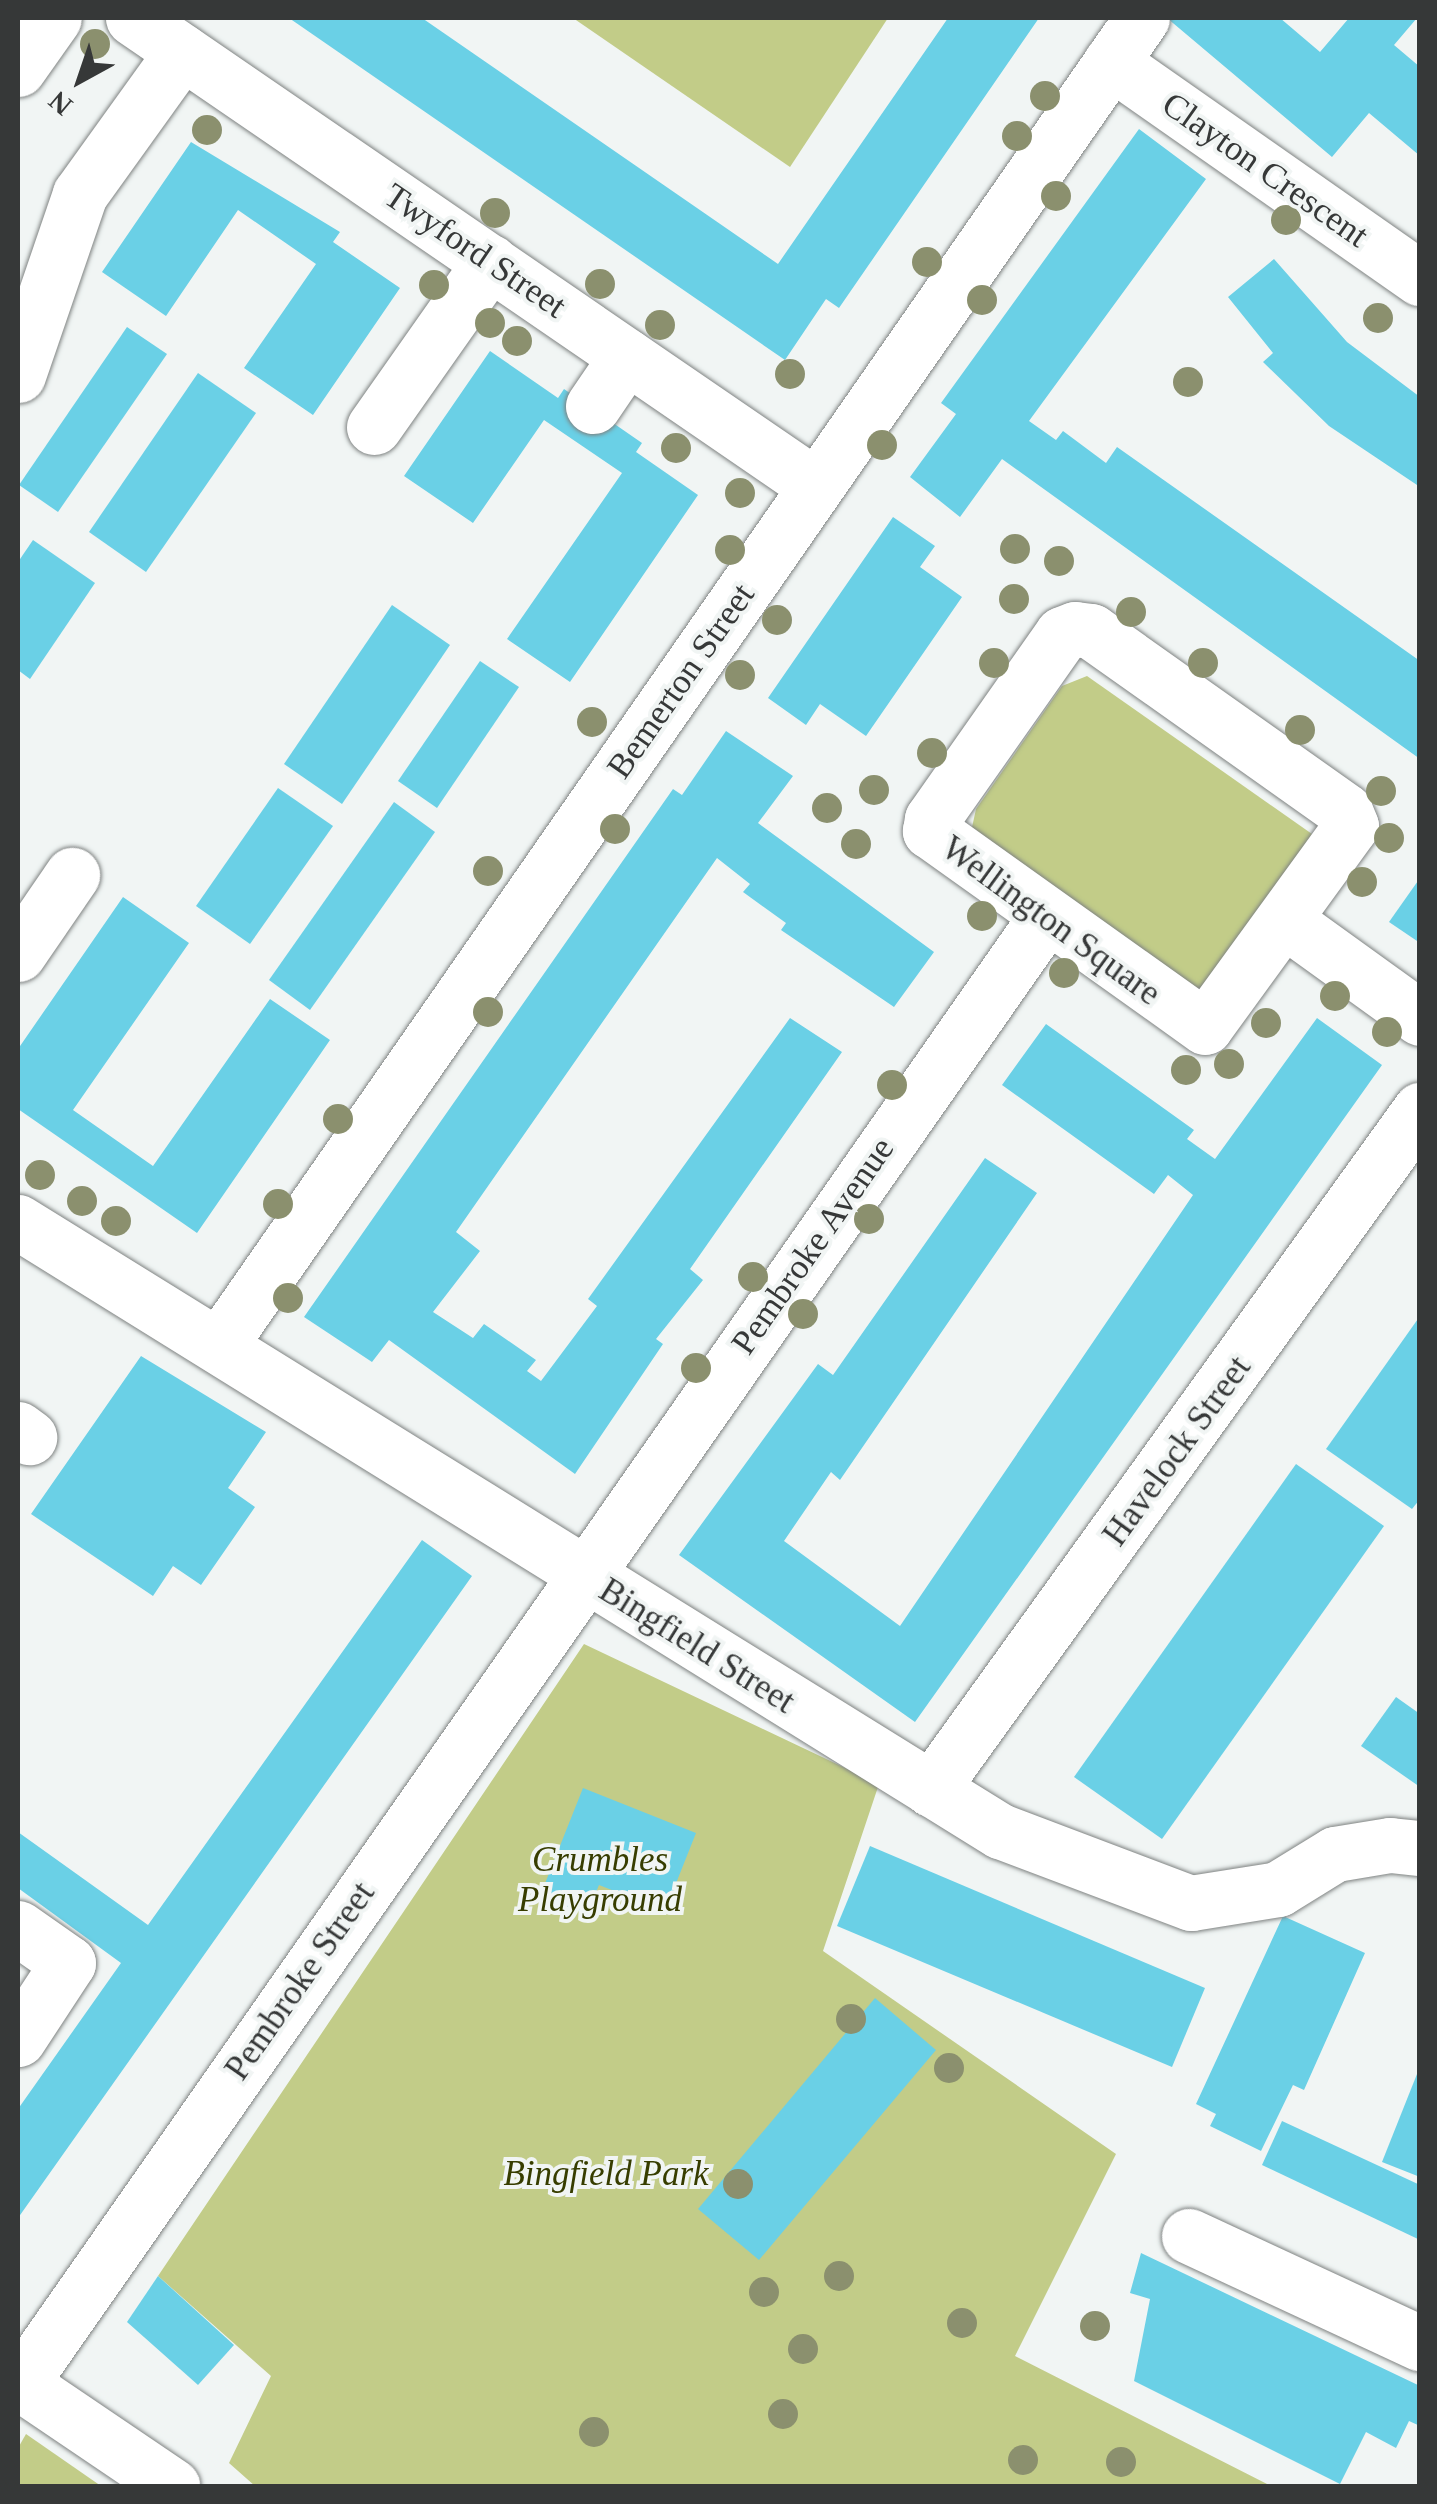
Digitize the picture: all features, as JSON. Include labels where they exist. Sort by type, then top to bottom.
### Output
[{"type":"street","points":[[18,69],[54,18]]},
{"type":"street","name":"Twyford Street","points":[[133,18],[182,52],[341,186],[490,262],[816,486]]},
{"type":"street","name":"Bemerton Street","points":[[220,1344],[1142,18]]},
{"type":"street","points":[[21,350],[80,194],[182,52]]},
{"type":"street","name":"Clayton Crescent","points":[[1111,62],[1420,278]]},
{"type":"street","points":[[374,428],[490,262]]},
{"type":"street","points":[[593,406],[627,356]]},
{"type":"street","name":"Wellington Square","points":[[1075,629],[1090,631],[1345,811],[1350,826],[1343,842],[1286,922],[1206,1027],[1045,918],[930,831],[932,819],[1062,634],[1075,629]]},
{"type":"street","points":[[18,954],[72,875]]},
{"type":"street","name":"Pembroke Avenue","points":[[582,1574],[1045,918]]},
{"type":"street","points":[[1286,922],[1420,1018]]},
{"type":"street","name":"Havelock Street","points":[[930,1789],[1416,1123]]},
{"type":"street","name":"Bingfield Street","points":[[18,1222],[1000,1831],[1191,1903],[1278,1889],[1334,1854],[1420,1848]]},
{"type":"street","name":"Pembroke Street","points":[[24,2367],[582,1574]]},
{"type":"street","points":[[18,1928],[68,1962],[18,2040]]},
{"type":"street","points":[[1189,2236],[1417,2334]]},
{"type":"street","points":[[24,2367],[172,2486]]},
{"type":"green space","points":[[573,18],[888,18],[790,167]]},
{"type":"green space","points":[[1087,676],[1312,834],[1219,982],[1197,990],[971,832],[976,809],[1062,686]]},
{"type":"green space","name":"Bingfield Park","points":[[584,1644],[879,1784],[823,1951],[1116,2154],[1015,2356],[1271,2486],[255,2486],[229,2463],[271,2376],[158,2276]]},
{"type":"green space","points":[[26,2434],[101,2486],[18,2486],[18,2448]]},
{"type":"building","points":[[289,18],[422,18],[778,264],[948,18],[1039,18],[839,308],[826,299],[785,360]]},
{"type":"building","points":[[1167,18],[1280,18],[1320,52],[1349,18],[1417,18],[1394,45],[1420,67],[1420,156],[1369,113],[1332,157]]},
{"type":"building","points":[[1139,129],[1206,179],[1029,421],[1056,440],[1063,431],[1106,463],[1117,447],[1420,661],[1420,759],[1002,459],[960,517],[910,477],[956,414],[941,403]]},
{"type":"building","points":[[191,142],[340,232],[333,242],[400,288],[313,415],[244,368],[316,264],[238,210],[166,316],[102,272]]},
{"type":"building","points":[[1274,259],[1347,342],[1420,397],[1420,487],[1329,426],[1263,362],[1273,353],[1228,297]]},
{"type":"building","points":[[127,327],[167,354],[58,512],[19,485]]},
{"type":"building","points":[[490,351],[558,398],[564,389],[642,443],[636,452],[698,495],[570,682],[507,639],[622,473],[544,420],[473,523],[404,476]]},
{"type":"building","points":[[198,373],[256,413],[146,572],[89,532]]},
{"type":"building","points":[[893,517],[935,546],[920,567],[962,597],[866,736],[820,704],[806,725],[768,698]]},
{"type":"building","points":[[33,540],[95,583],[30,679],[18,670],[18,562]]},
{"type":"building","points":[[392,605],[450,645],[342,804],[284,764]]},
{"type":"building","points":[[480,661],[519,687],[437,808],[398,781]]},
{"type":"building","points":[[726,731],[793,776],[758,823],[934,952],[894,1007],[781,930],[786,923],[743,892],[750,884],[717,858],[456,1232],[480,1251],[433,1312],[473,1338],[484,1324],[536,1360],[527,1371],[541,1381],[597,1306],[588,1299],[790,1018],[842,1052],[690,1269],[703,1280],[656,1339],[663,1344],[575,1474],[389,1340],[372,1362],[304,1317],[673,789],[682,795]]},
{"type":"building","points":[[278,788],[333,826],[250,944],[196,906]]},
{"type":"building","points":[[394,802],[435,832],[310,1010],[269,980]]},
{"type":"building","points":[[1420,878],[1420,943],[1389,922]]},
{"type":"building","points":[[123,897],[189,943],[73,1110],[153,1166],[270,999],[330,1040],[197,1233],[18,1109],[18,1049]]},
{"type":"building","points":[[1317,1018],[1382,1065],[915,1722],[679,1555],[818,1364],[833,1375],[985,1158],[1037,1193],[840,1480],[831,1472],[784,1541],[900,1626],[1193,1195],[1168,1175],[1154,1194],[1002,1085],[1046,1024],[1194,1130],[1187,1139],[1215,1159]]},
{"type":"building","points":[[1420,1316],[1420,1499],[1412,1509],[1326,1449]]},
{"type":"building","points":[[141,1356],[266,1432],[228,1488],[255,1507],[201,1585],[173,1566],[153,1596],[31,1514]]},
{"type":"building","points":[[1296,1464],[1384,1526],[1162,1839],[1074,1777]]},
{"type":"building","points":[[422,1540],[472,1576],[18,2218],[18,2109],[121,1963],[18,1888],[18,1832],[148,1925]]},
{"type":"building","points":[[1396,1697],[1420,1714],[1420,1787],[1361,1746]]},
{"type":"building","points":[[583,1788],[696,1833],[665,1911],[599,1885],[587,1914],[540,1896]]},
{"type":"building","points":[[870,1846],[1205,1988],[1172,2067],[837,1926]]},
{"type":"building","points":[[1283,1916],[1365,1953],[1304,2090],[1293,2085],[1261,2151],[1210,2126],[1216,2114],[1196,2104]]},
{"type":"building","points":[[875,1998],[936,2050],[759,2260],[698,2209]]},
{"type":"building","points":[[1420,2069],[1420,2177],[1382,2162]]},
{"type":"building","points":[[1282,2121],[1420,2185],[1420,2240],[1262,2165]]},
{"type":"building","points":[[1141,2253],[1420,2386],[1420,2426],[1409,2421],[1396,2448],[1366,2432],[1340,2484],[1134,2381],[1150,2299],[1130,2293]]},
{"type":"building","points":[[158,2276],[234,2345],[198,2385],[127,2322]]},
{"type":"park label","name":"Crumbles Playground","points":[[600,1880]]}]
